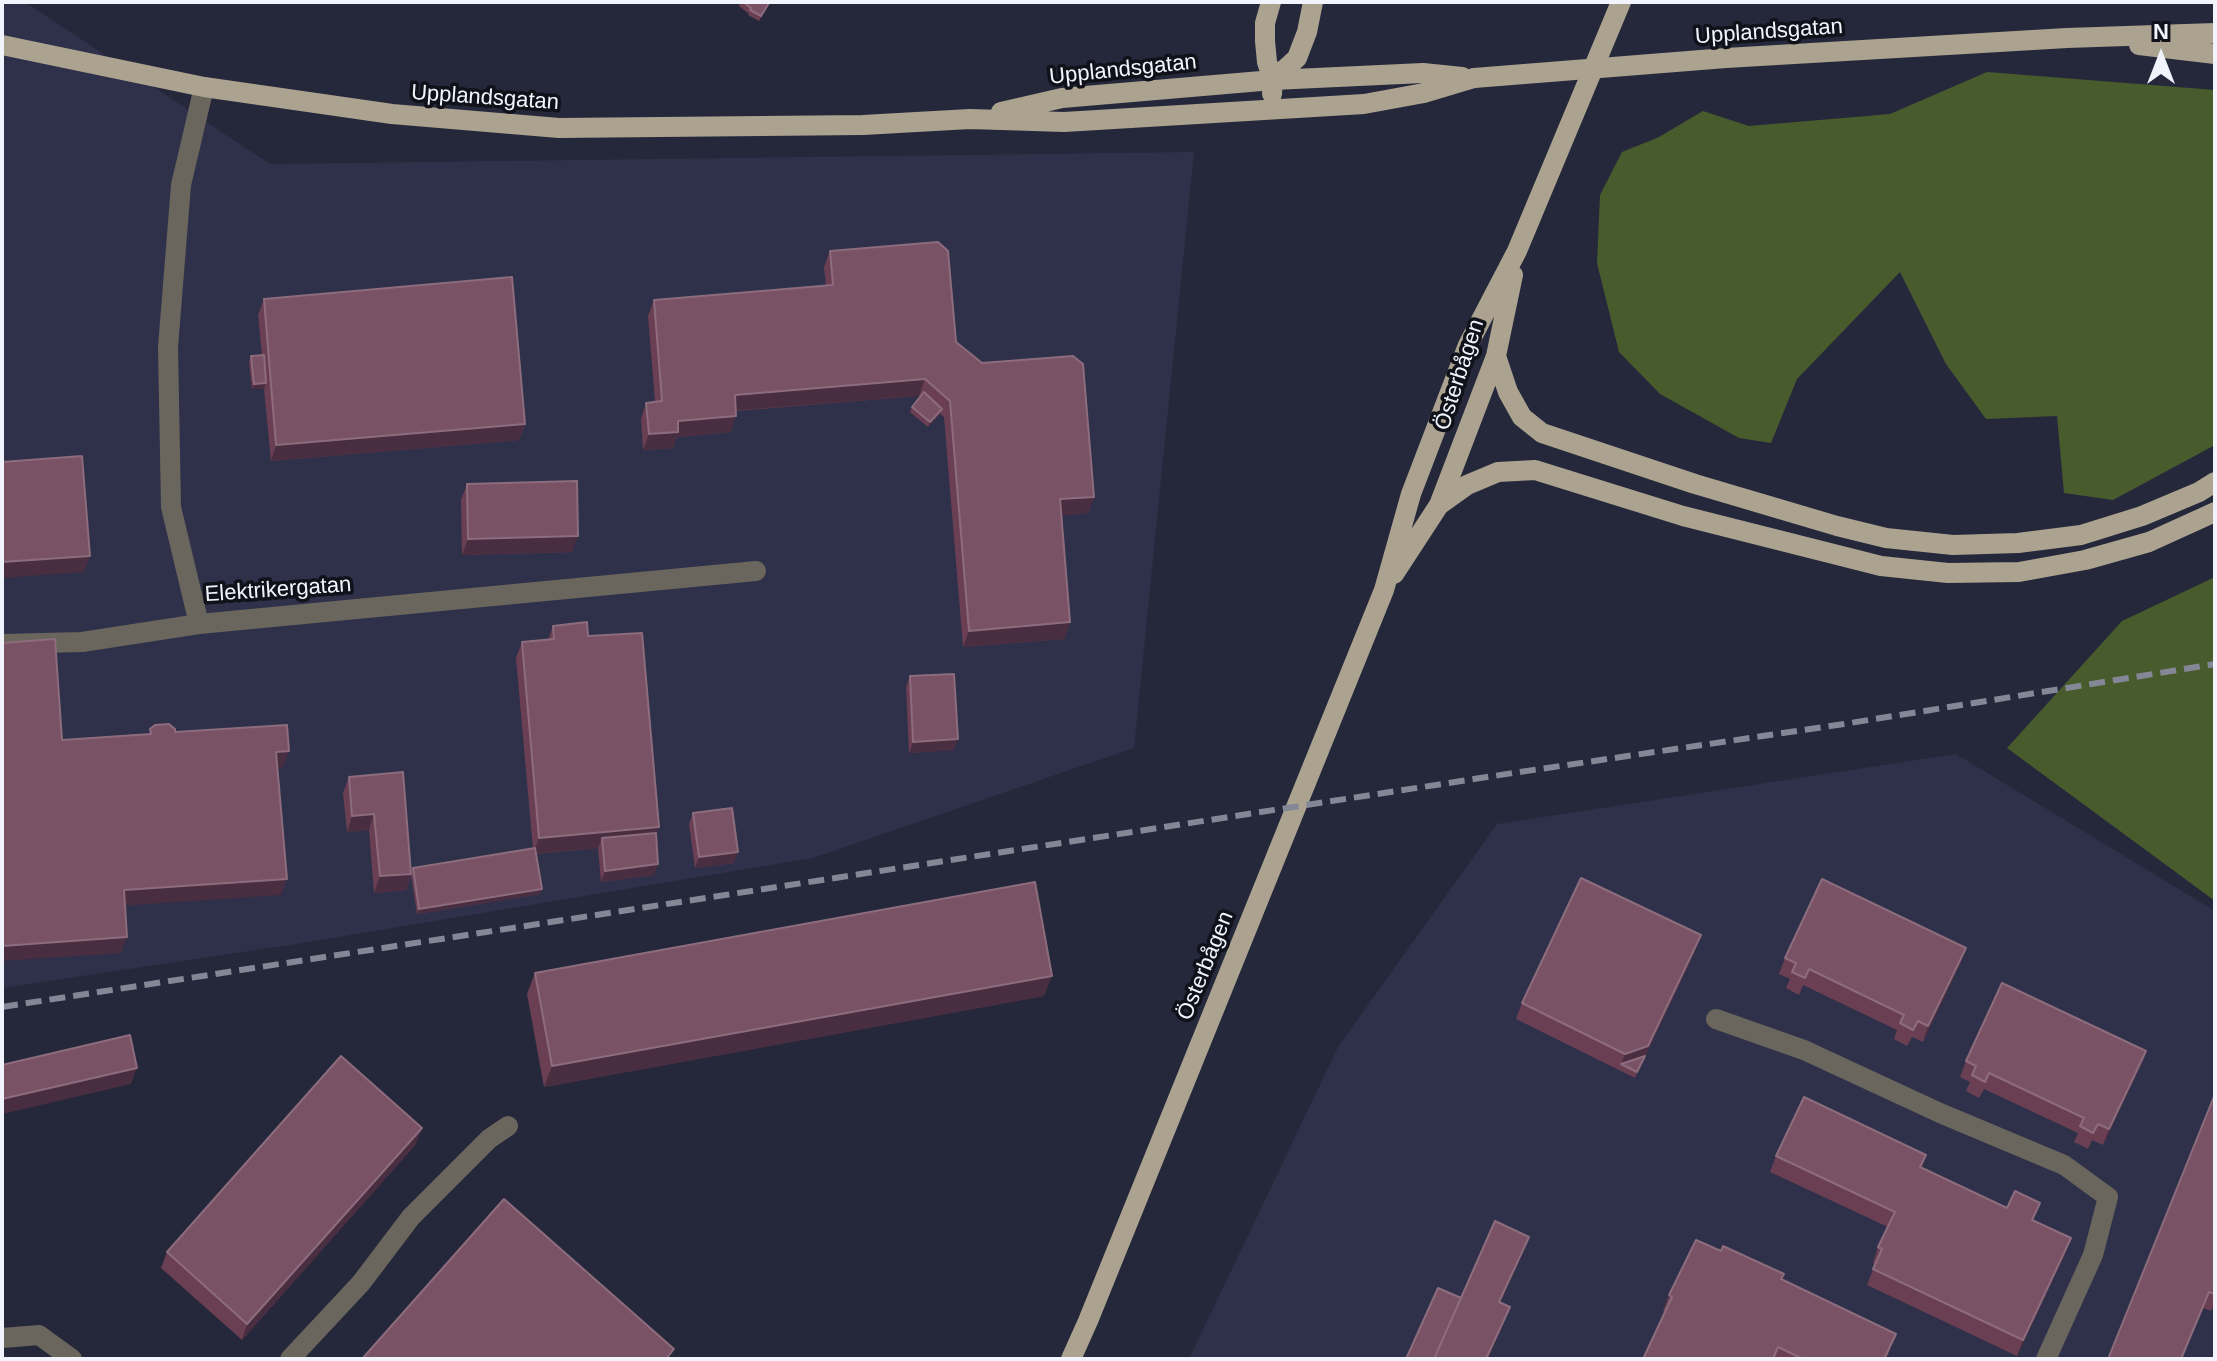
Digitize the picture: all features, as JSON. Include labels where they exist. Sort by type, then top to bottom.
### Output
[{"type":"main road","points":[[1271,2],[1265,23],[1267,62],[1273,80],[1271,110]]},
{"type":"main road","points":[[1273,80],[1297,58],[1307,32],[1313,2]]},
{"type":"main road","name":"Österbågen","points":[[1071,1359],[1384,590],[1411,494],[1468,345],[1517,251],[1621,2]]},
{"type":"main road","name":"Upplandsgatan","points":[[970,119],[1062,98],[1273,80],[1423,73],[1474,78],[1726,58],[2067,38],[2215,33]]},
{"type":"main road","name":"Upplandsgatan","points":[[2067,38],[2215,54]]},
{"type":"main road","name":"Upplandsgatan","points":[[2,45],[204,87],[392,114],[559,128],[863,125],[970,119],[1064,122],[1364,104],[1424,93],[1474,78]]},
{"type":"main road","name":"Österbågen","points":[[1384,590],[1439,505],[1496,356],[1517,251]]},
{"type":"main road","points":[[1496,356],[1508,392],[1522,417],[1542,433],[1695,484],[1886,538],[1953,545],[2018,543],[2081,535],[2142,516],[2215,482]]},
{"type":"main road","points":[[1439,505],[1467,485],[1498,472],[1535,470],[1683,516],[1867,563],[1948,573],[2019,572],[2085,560],[2149,542],[2215,512]]},
{"type":"street","name":"Elektrikergatan","points":[[204,87],[181,185],[168,347],[171,507],[199,624],[756,571]]},
{"type":"street","points":[[2,644],[82,642],[199,624]]},
{"type":"street","points":[[1716,1019],[1804,1050],[1940,1113],[2064,1165],[2108,1197],[2093,1255],[2046,1359]]},
{"type":"street","points":[[290,1359],[361,1283],[411,1217],[489,1139],[508,1126]]},
{"type":"street","points":[[2,1338],[39,1335],[72,1359]]},
{"type":"shaded area","points":[[2,2],[25,2],[270,164],[1194,152],[1134,748],[813,858],[303,943],[2,988]]},
{"type":"shaded area","points":[[1956,754],[2215,911],[2215,1359],[1189,1359],[1338,1047],[1497,824]]},
{"type":"green space","points":[[1987,72],[2215,90],[2215,445],[2113,500],[2064,493],[2057,416],[1986,419],[1946,364],[1900,272],[1797,379],[1771,443],[1739,438],[1660,394],[1619,352],[1597,263],[1600,195],[1622,152],[1659,137],[1703,111],[1749,126],[1890,114]]},
{"type":"green space","points":[[2215,577],[2215,901],[2007,748],[2122,621]]},
{"type":"building","points":[[743,2],[768,2],[769,3],[761,16]]},
{"type":"building","points":[[938,242],[948,251],[956,342],[982,363],[1073,356],[1083,364],[1094,497],[1060,499],[1070,622],[969,631],[950,401],[925,379],[735,395],[736,416],[678,421],[678,432],[649,434],[646,403],[662,401],[654,300],[833,285],[830,251]]},
{"type":"building","points":[[512,277],[525,424],[276,445],[264,299]]},
{"type":"building","points":[[264,355],[266,383],[254,384],[251,356]]},
{"type":"building","points":[[924,392],[942,409],[930,422],[912,407]]},
{"type":"building","points":[[82,456],[90,556],[2,562],[2,462]]},
{"type":"building","points":[[577,481],[578,536],[468,539],[467,484]]},
{"type":"building","points":[[587,622],[588,636],[642,633],[659,827],[539,838],[522,642],[554,639],[553,626]]},
{"type":"building","points":[[55,639],[62,740],[151,734],[150,729],[155,725],[169,724],[175,732],[287,725],[289,751],[276,752],[287,879],[124,890],[127,937],[2,946],[2,643]]},
{"type":"building","points":[[954,674],[958,739],[913,742],[910,676]]},
{"type":"building","points":[[403,772],[411,874],[380,876],[374,814],[352,816],[349,777]]},
{"type":"building","points":[[732,808],[738,852],[699,857],[693,813]]},
{"type":"building","points":[[656,833],[658,864],[605,871],[602,838]]},
{"type":"building","points":[[535,848],[542,889],[419,909],[413,868]]},
{"type":"building","points":[[1581,878],[1701,935],[1648,1046],[1625,1054],[1522,1003]]},
{"type":"building","points":[[1822,879],[1966,948],[1928,1026],[1918,1021],[1913,1030],[1900,1023],[1904,1015],[1809,969],[1805,978],[1792,972],[1796,963],[1785,958]]},
{"type":"building","points":[[1035,882],[1052,976],[552,1066],[535,973]]},
{"type":"building","points":[[2002,983],[2146,1051],[2109,1129],[2098,1124],[2093,1133],[2080,1126],[2084,1118],[1989,1073],[1985,1082],[1972,1075],[1976,1066],[1966,1061]]},
{"type":"building","points":[[130,1035],[137,1068],[2,1099],[2,1065]]},
{"type":"building","points":[[341,1056],[422,1128],[247,1324],[167,1252]]},
{"type":"building","points":[[1645,1056],[1637,1072],[1621,1064]]},
{"type":"building","points":[[2215,1094],[2215,1294],[2209,1292],[2181,1359],[2108,1359]]},
{"type":"building","points":[[1804,1097],[1926,1155],[1920,1167],[2007,1208],[2015,1191],[2040,1203],[2032,1220],[2071,1238],[2023,1340],[1873,1269],[1882,1249],[1878,1247],[1895,1212],[1776,1156]]},
{"type":"building","points":[[504,1199],[674,1349],[666,1359],[362,1359]]},
{"type":"building","points":[[1495,1221],[1529,1237],[1499,1302],[1510,1307],[1486,1359],[1434,1359]]},
{"type":"building","points":[[1696,1240],[1721,1251],[1723,1246],[1784,1274],[1781,1279],[1896,1334],[1884,1359],[1803,1359],[1778,1347],[1773,1359],[1643,1359]]},
{"type":"building","points":[[1438,1288],[1461,1298],[1434,1359],[1406,1359]]},
{"type":"railway","points":[[2,1007],[1844,724],[2215,664]]}]
